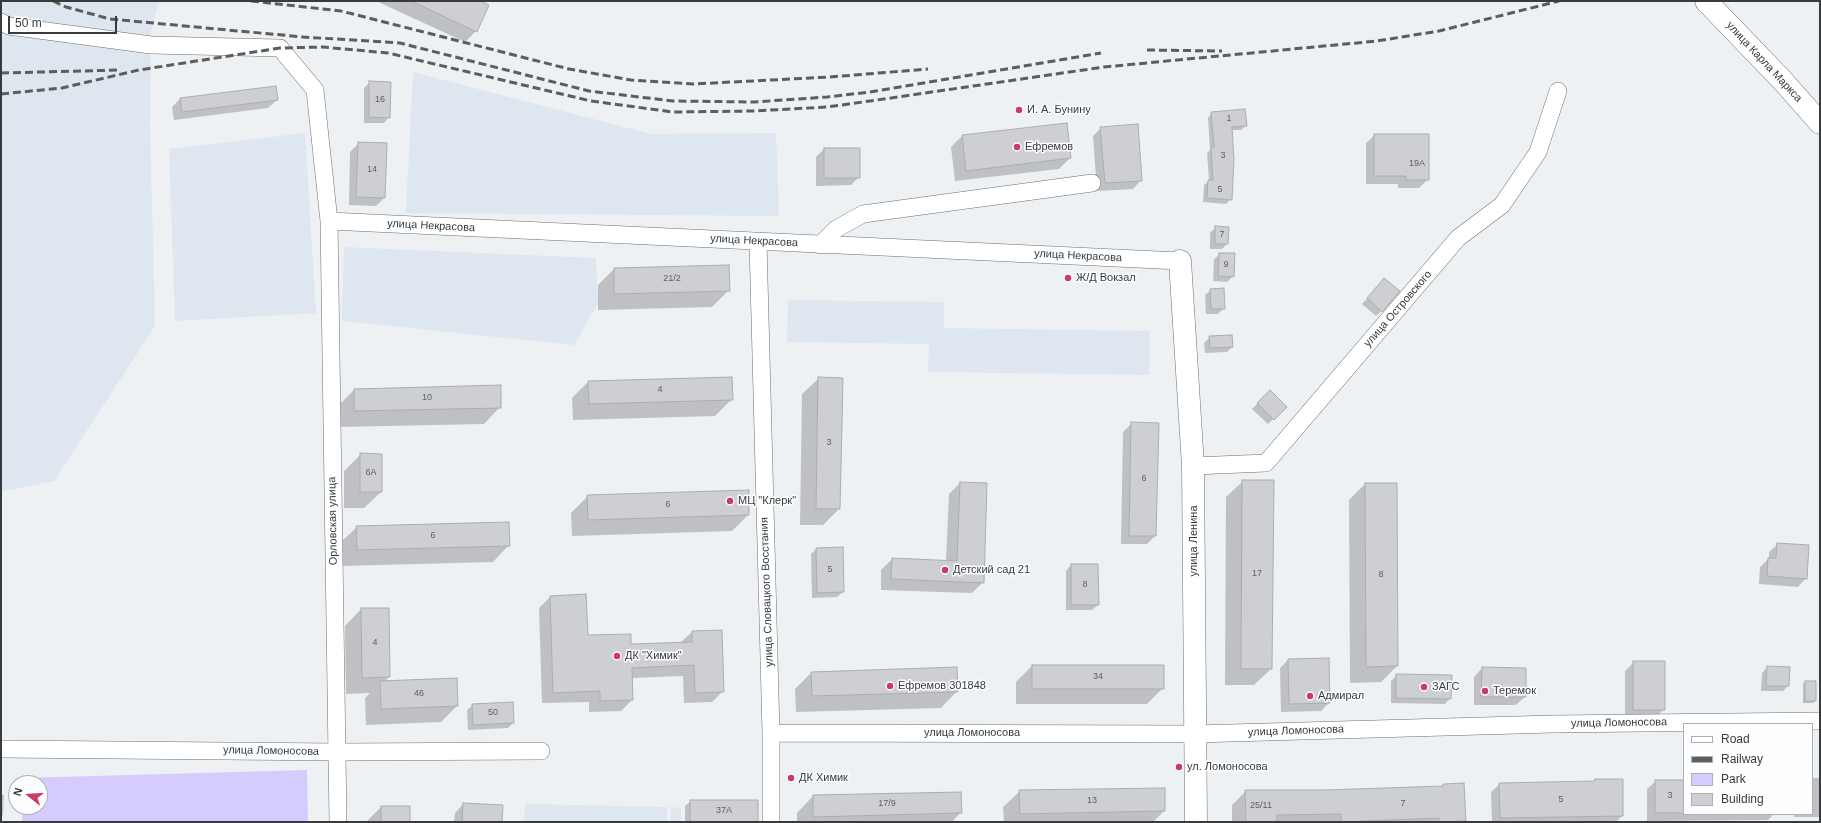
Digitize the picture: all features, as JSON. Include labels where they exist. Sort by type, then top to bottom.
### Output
[{"type":"main road","name":"улица Карла Маркса","points":[[1706,1],[1782,80],[1820,123]]},
{"type":"main road","name":"улица Ленина","points":[[1180,261],[1194,466],[1196,822]]},
{"type":"street","name":"Орловская улица","points":[[1,22],[10,26],[151,45],[280,48],[315,90],[329,221],[338,822]]},
{"type":"street","name":"улица Островского","points":[[1194,466],[1266,463],[1458,238],[1502,205],[1538,152],[1558,91]]},
{"type":"street","points":[[820,245],[836,229],[863,214],[1092,183]]},
{"type":"street","name":"улица Некрасова","points":[[329,221],[1180,261]]},
{"type":"street","name":"улица Словацкого Восстания","points":[[758,242],[771,733],[771,822]]},
{"type":"street","name":"улица Ломоносова","points":[[771,733],[1195,734],[1553,724],[1820,721]]},
{"type":"street","name":"улица Ломоносова","points":[[1,749],[337,752],[541,751]]},
{"type":"shaded area","points":[[1,1],[159,1],[151,32],[150,127],[155,326],[54,481],[1,492]]},
{"type":"shaded area","points":[[413,72],[651,134],[776,133],[779,216],[406,213]]},
{"type":"shaded area","points":[[305,133],[316,313],[175,321],[169,149]]},
{"type":"shaded area","points":[[344,247],[596,258],[598,303],[574,345],[342,321]]},
{"type":"shaded area","points":[[788,300],[944,302],[944,328],[1150,331],[1149,375],[928,372],[929,344],[787,342]]},
{"type":"shaded area","points":[[525,804],[667,807],[667,822],[524,822]]},
{"type":"shaded area","points":[[671,807],[681,808],[681,822],[670,822]]},
{"type":"green space","points":[[307,770],[308,822],[22,822],[22,815],[48,815],[48,777]]},
{"type":"building","points":[[411,1],[480,1],[489,5],[477,32]]},
{"type":"building","points":[[369,81],[391,82],[390,118],[369,117]]},
{"type":"building","points":[[276,86],[278,100],[182,112],[180,98]]},
{"type":"building","points":[[1245,109],[1247,126],[1232,127],[1234,160],[1232,200],[1207,198],[1208,180],[1213,180],[1211,148],[1214,147],[1211,112]]},
{"type":"building","name":"Ефремов","points":[[1067,123],[1071,158],[966,171],[962,135]]},
{"type":"building","points":[[1138,124],[1142,181],[1105,183],[1100,127]]},
{"type":"building","points":[[1374,134],[1429,134],[1429,180],[1406,180],[1406,176],[1374,176]]},
{"type":"building","points":[[358,142],[387,143],[385,198],[356,197]]},
{"type":"building","points":[[824,148],[860,148],[860,178],[824,178]]},
{"type":"building","points":[[1215,226],[1229,227],[1228,244],[1215,244]]},
{"type":"building","points":[[1219,253],[1235,253],[1234,277],[1218,276]]},
{"type":"building","points":[[729,265],[730,291],[614,294],[614,268]]},
{"type":"building","points":[[1384,278],[1400,291],[1382,312],[1367,298]]},
{"type":"building","points":[[1224,288],[1225,309],[1211,309],[1210,289]]},
{"type":"building","points":[[1232,335],[1233,347],[1210,348],[1209,336]]},
{"type":"building","points":[[732,377],[733,400],[589,404],[588,381]]},
{"type":"building","points":[[818,377],[843,378],[840,509],[816,509]]},
{"type":"building","points":[[501,385],[501,408],[354,411],[354,389]]},
{"type":"building","points":[[1270,390],[1287,407],[1274,420],[1257,403]]},
{"type":"building","points":[[1131,422],[1159,423],[1156,536],[1129,536]]},
{"type":"building","points":[[360,453],[382,454],[382,492],[360,492]]},
{"type":"building","points":[[1242,480],[1274,480],[1272,669],[1241,669]]},
{"type":"building","points":[[960,482],[987,483],[984,583],[891,579],[892,558],[957,561]]},
{"type":"building","points":[[1365,483],[1397,483],[1398,666],[1366,667]]},
{"type":"building","points":[[749,490],[749,515],[588,520],[587,495]]},
{"type":"building","points":[[509,522],[510,546],[357,550],[356,526]]},
{"type":"building","points":[[1777,543],[1809,545],[1807,579],[1767,576],[1768,558],[1776,558]]},
{"type":"building","points":[[843,547],[844,592],[817,593],[816,548]]},
{"type":"building","points":[[1071,564],[1098,564],[1099,605],[1071,605]]},
{"type":"building","name":"ДК \"Химик\"","points":[[586,594],[588,635],[631,634],[631,644],[692,642],[692,631],[722,630],[724,692],[695,693],[694,665],[632,668],[633,700],[600,701],[600,691],[553,693],[550,596]]},
{"type":"building","points":[[361,608],[389,608],[390,677],[362,678]]},
{"type":"building","points":[[1329,658],[1330,703],[1289,704],[1288,659]]},
{"type":"building","points":[[1633,661],[1665,661],[1665,710],[1633,710]]},
{"type":"building","points":[[1032,665],[1164,665],[1164,689],[1032,689]]},
{"type":"building","points":[[1767,666],[1790,667],[1789,686],[1766,686]]},
{"type":"building","points":[[957,667],[958,692],[812,696],[811,672]]},
{"type":"building","points":[[1482,667],[1526,668],[1526,697],[1481,697]]},
{"type":"building","name":"ЗАГС","points":[[1396,674],[1452,675],[1451,699],[1396,698]]},
{"type":"building","points":[[457,678],[458,706],[381,709],[380,681]]},
{"type":"building","points":[[1805,681],[1816,681],[1816,701],[1805,701]]},
{"type":"building","points":[[513,702],[514,723],[473,725],[472,704]]},
{"type":"building","points":[[1595,779],[1623,779],[1623,816],[1500,818],[1499,783],[1595,781]]},
{"type":"building","points":[[1655,780],[1683,780],[1683,813],[1655,813]]},
{"type":"building","points":[[1464,783],[1466,821],[1439,822],[1439,818],[1341,822],[1341,814],[1277,815],[1277,822],[1246,822],[1245,790],[1325,790],[1443,786],[1443,784]]},
{"type":"building","points":[[1165,788],[1165,811],[1020,814],[1019,790]]},
{"type":"building","points":[[961,792],[962,813],[813,817],[813,795]]},
{"type":"building","points":[[690,800],[758,800],[758,822],[690,822]]},
{"type":"building","points":[[463,803],[503,805],[502,822],[462,822]]},
{"type":"building","points":[[381,806],[410,806],[410,822],[381,822]]},
{"type":"railway","points":[[53,1],[66,7],[110,19],[303,37],[400,43],[589,91],[673,101],[754,102],[827,97],[870,92],[1101,53]]},
{"type":"railway","points":[[251,1],[341,11],[569,69],[631,80],[693,84],[830,77],[928,69]]},
{"type":"railway","points":[[1,94],[62,88],[139,70],[280,48],[323,47],[388,53],[591,101],[673,112],[753,111],[827,107],[1104,67],[1377,41],[1439,31],[1559,1]]},
{"type":"railway","points":[[1147,50],[1222,51]]},
{"type":"railway","points":[[1,73],[121,70]]},
{"type":"place","name":"И. А. Бунину","points":[[1019,110]]},
{"type":"place","name":"Ефремов","points":[[1017,147]]},
{"type":"place","name":"Ж/Д Вокзал","points":[[1068,278]]},
{"type":"place","name":"МЦ \"Клерк\"","points":[[730,501]]},
{"type":"place","name":"Детский сад 21","points":[[945,570]]},
{"type":"place","name":"ДК \"Химик\"","points":[[617,656]]},
{"type":"place","name":"Ефремов 301848","points":[[890,686]]},
{"type":"place","name":"ЗАГС","points":[[1424,687]]},
{"type":"place","name":"Теремок","points":[[1485,691]]},
{"type":"place","name":"Адмирал","points":[[1310,696]]},
{"type":"place","name":"ул. Ломоносова","points":[[1179,767]]},
{"type":"place","name":"ДК Химик","points":[[791,778]]}]
